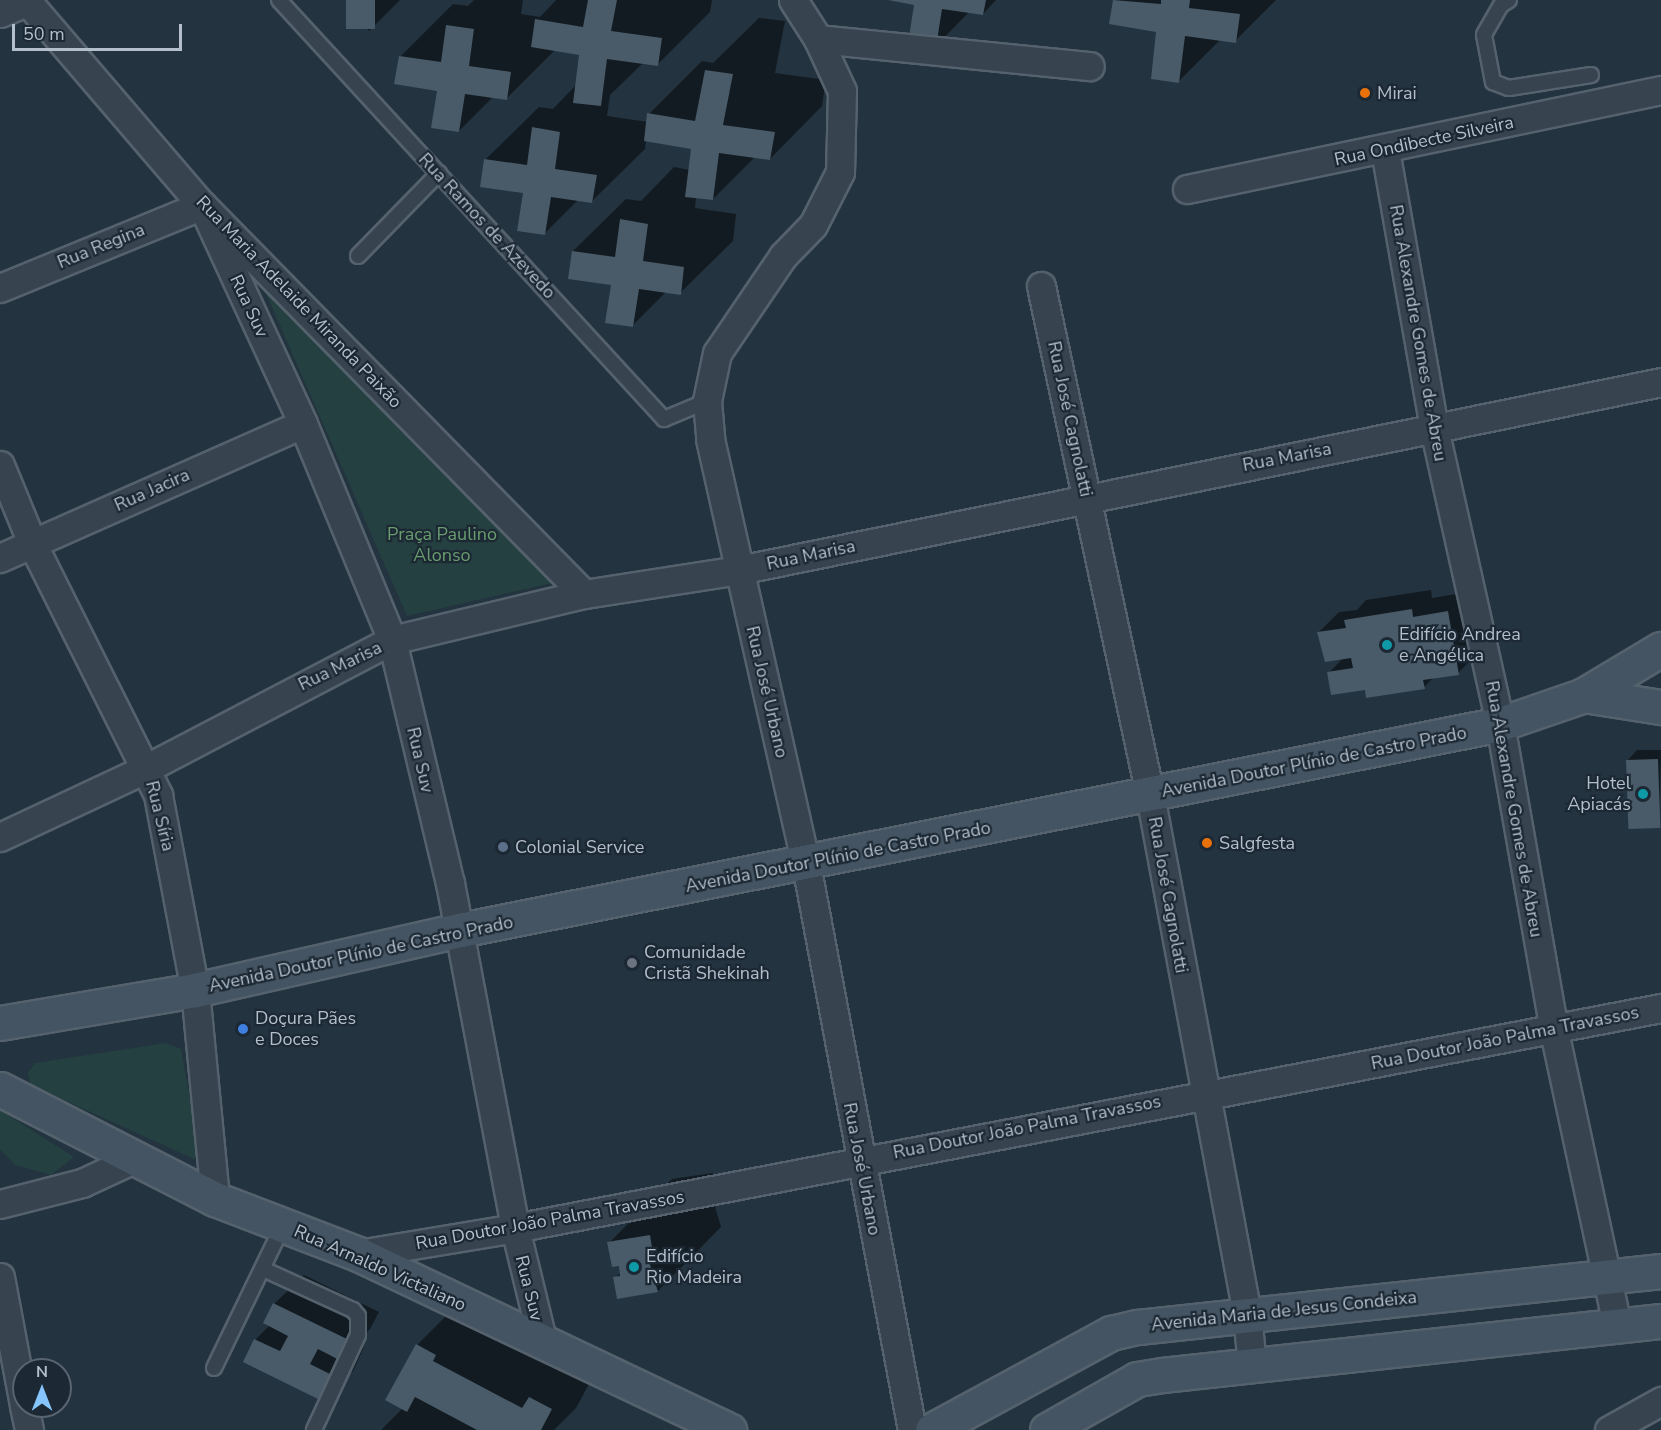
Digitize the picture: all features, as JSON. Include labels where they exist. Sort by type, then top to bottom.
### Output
[{"type":"street","points":[[0,13],[27,0]]},
{"type":"street","name":"Rua Maria Adelaide Miranda Paixão","points":[[27,0],[202,205],[584,594]]},
{"type":"street","name":"Rua José Urbano","points":[[793,0],[818,39],[842,91],[840,172],[813,225],[783,256],[717,353],[707,401],[710,439],[806,864],[859,1160],[912,1430]]},
{"type":"street","points":[[818,39],[1090,66]]},
{"type":"street","name":"Rua Ondibecte Silveira","points":[[1187,189],[1385,150],[1661,90]]},
{"type":"street","name":"Rua Alexandre Gomes de Abreu","points":[[1385,150],[1434,428],[1500,724],[1554,1031],[1617,1326]]},
{"type":"street","name":"Rua Regina","points":[[0,288],[202,205]]},
{"type":"street","name":"Rua Suv","points":[[202,205],[303,424],[392,640],[460,930],[515,1228],[543,1344]]},
{"type":"street","name":"Rua José Cagnolatti","points":[[1041,286],[1150,795],[1247,1314],[1252,1366]]},
{"type":"street","name":"Rua Marisa","points":[[0,837],[147,768],[392,640],[584,594],[739,570],[1661,382]]},
{"type":"street","name":"Rua Jacira","points":[[0,558],[303,424]]},
{"type":"street","name":"Rua Síria","points":[[0,465],[32,543],[147,768],[158,795],[195,990],[215,1199]]},
{"type":"street","name":"Avenida Doutor Plínio de Castro Prado","points":[[0,1023],[195,990],[460,930],[806,864],[1500,724],[1584,695],[1661,649]]},
{"type":"street","points":[[1584,695],[1661,707]]},
{"type":"street","name":"Rua Doutor João Palma Travassos","points":[[358,1254],[515,1228],[1204,1093],[1554,1031],[1661,1008]]},
{"type":"street","name":"Rua Arnaldo Victaliano","points":[[0,1089],[215,1199],[358,1254],[543,1344],[729,1430]]},
{"type":"street","points":[[0,1204],[82,1183],[134,1159]]},
{"type":"street","name":"Avenida Maria de Jesus Condeixa","points":[[932,1430],[1112,1333],[1247,1314],[1661,1271]]},
{"type":"street","points":[[0,1277],[15,1358]]},
{"type":"street","points":[[1047,1430],[1137,1379],[1661,1321]]},
{"type":"street","points":[[1609,1430],[1661,1401]]},
{"type":"lane","name":"Rua Ramos de Azevedo","points":[[279,0],[664,419],[707,401]]},
{"type":"lane","points":[[1509,0],[1501,5],[1484,35],[1493,82],[1509,88],[1591,75]]},
{"type":"lane","points":[[358,256],[439,173]]},
{"type":"lane","points":[[214,1368],[283,1225]]},
{"type":"lane","points":[[263,1269],[353,1310],[358,1316],[358,1335],[314,1430]]},
{"type":"green space","name":"Praça Paulino Alonso","points":[[254,266],[561,581],[407,616]]},
{"type":"green space","points":[[166,1043],[181,1049],[200,1154],[194,1159],[31,1085],[28,1073],[35,1063]]},
{"type":"green space","points":[[0,1110],[74,1157],[51,1175],[15,1165],[0,1149]]},
{"type":"building","points":[[346,0],[375,0],[375,29],[346,29]]},
{"type":"building","points":[[588,0],[617,0],[611,31],[662,38],[658,66],[607,59],[601,106],[573,103],[579,55],[531,47],[535,19],[583,27]]},
{"type":"building","points":[[888,0],[986,0],[983,15],[942,9],[936,47],[908,43],[914,5]]},
{"type":"building","points":[[1113,0],[1161,4],[1161,0],[1190,0],[1189,8],[1240,14],[1236,43],[1185,36],[1179,83],[1151,79],[1156,32],[1109,24]]},
{"type":"building","points":[[446,25],[474,29],[469,66],[511,72],[507,100],[465,94],[459,132],[431,128],[437,91],[394,84],[399,56],[441,62]]},
{"type":"building","points":[[705,70],[733,74],[723,125],[775,132],[770,160],[719,153],[713,200],[685,197],[691,149],[644,141],[647,113],[695,121]]},
{"type":"building","points":[[532,127],[560,132],[555,169],[597,175],[592,203],[551,197],[545,235],[517,231],[523,193],[480,187],[484,159],[527,165]]},
{"type":"building","points":[[620,219],[648,224],[643,261],[684,267],[681,295],[639,289],[633,327],[605,323],[611,285],[568,279],[572,251],[615,257]]},
{"type":"building","name":"Edifício Andrea e Angélica","points":[[1412,609],[1413,617],[1448,611],[1459,675],[1423,680],[1425,689],[1366,698],[1365,690],[1331,695],[1327,672],[1353,668],[1351,658],[1325,662],[1317,632],[1346,628],[1344,620]]},
{"type":"building","name":"Hotel Apiacás","points":[[1658,759],[1660,828],[1628,829],[1626,760]]},
{"type":"building","name":"Edifício Rio Madeira","points":[[650,1235],[654,1260],[649,1261],[658,1292],[617,1299],[613,1277],[620,1276],[619,1266],[612,1267],[607,1242]]},
{"type":"building","points":[[273,1303],[351,1341],[341,1361],[318,1349],[310,1364],[336,1377],[324,1402],[243,1362],[254,1339],[280,1351],[288,1336],[263,1323]]},
{"type":"building","points":[[416,1344],[436,1355],[433,1361],[522,1408],[529,1397],[552,1409],[541,1430],[477,1430],[415,1397],[407,1412],[385,1400]]},
{"type":"place","name":"Mirai","points":[[1365,93]]},
{"type":"place","name":"Edifício Andrea e Angélica","points":[[1387,645]]},
{"type":"place","name":"Hotel Apiacás","points":[[1643,794]]},
{"type":"place","name":"Salgfesta","points":[[1207,843]]},
{"type":"place","name":"Colonial Service","points":[[503,847]]},
{"type":"place","name":"Comunidade Cristã Shekinah","points":[[632,963]]},
{"type":"place","name":"Doçura Pães e Doces","points":[[243,1029]]},
{"type":"place","name":"Edifício Rio Madeira","points":[[634,1267]]}]
